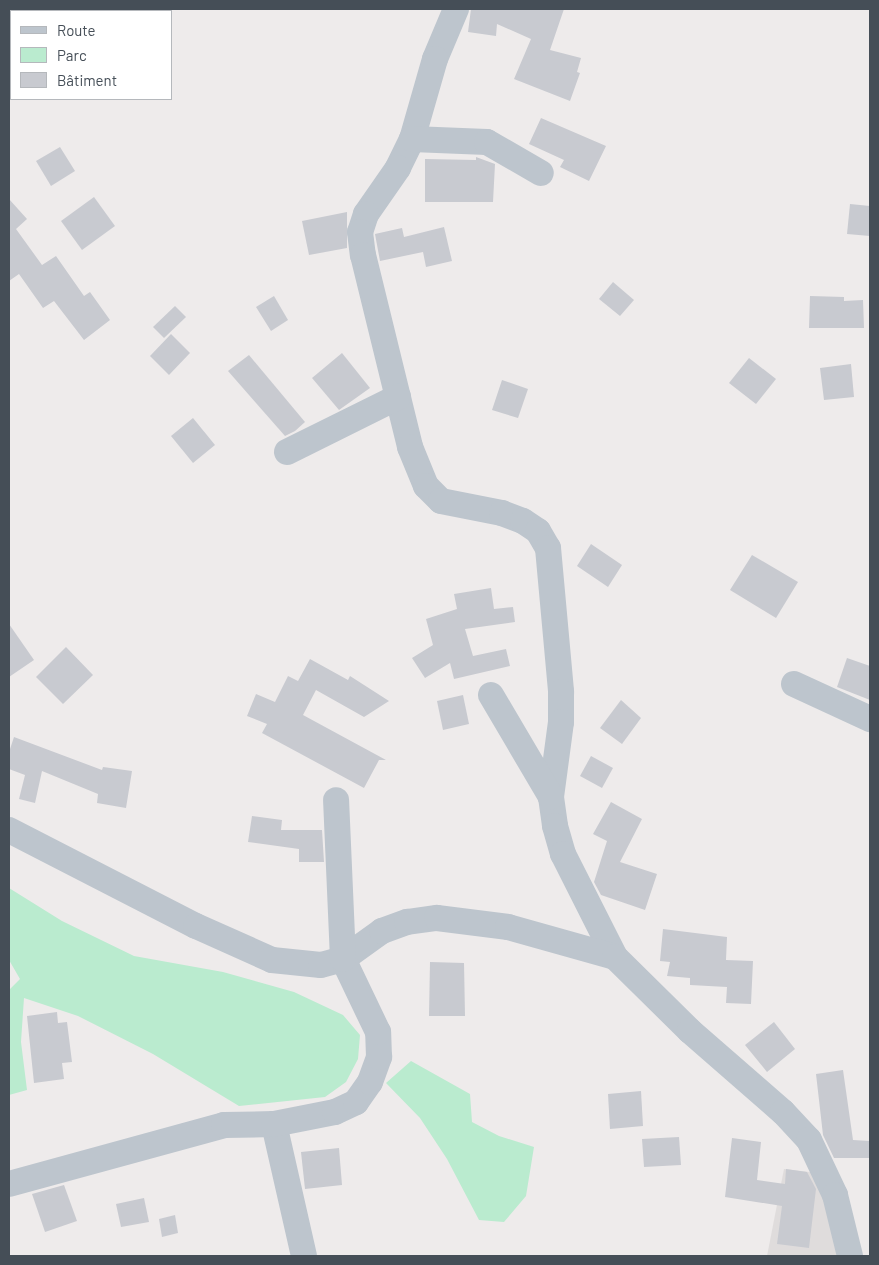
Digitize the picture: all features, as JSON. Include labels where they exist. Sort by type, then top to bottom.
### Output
[{"type":"street","points":[[456,9],[435,59],[412,139],[398,168],[366,214],[360,232],[410,447],[426,486],[441,501],[502,513],[523,521],[538,531],[548,548],[561,692],[561,722],[551,797]]},
{"type":"street","points":[[412,139],[488,142],[541,173]]},
{"type":"street","points":[[287,452],[398,397]]},
{"type":"street","points":[[794,684],[870,719]]},
{"type":"street","points":[[491,695],[551,797],[563,854],[615,957],[690,1031],[783,1112],[809,1140],[835,1194],[850,1256]]},
{"type":"street","points":[[9,1184],[224,1125],[274,1124],[335,1112],[356,1102],[370,1082],[379,1057],[378,1032],[343,959],[336,800]]},
{"type":"street","points":[[9,830],[196,926],[272,960],[321,965],[343,959],[382,931],[407,922],[437,918],[508,927],[615,957]]},
{"type":"street","points":[[274,1124],[304,1256]]},
{"type":"shaded area","points":[[784,1169],[818,1173],[843,1256],[767,1256]]},
{"type":"green space","points":[[9,888],[62,921],[134,956],[223,972],[294,992],[343,1015],[360,1035],[358,1059],[346,1082],[325,1097],[239,1106],[153,1054],[78,1016],[24,998],[21,1042],[27,1090],[9,1095],[9,990],[20,979],[9,960]]},
{"type":"green space","points":[[411,1061],[470,1094],[472,1122],[499,1136],[534,1147],[526,1196],[504,1222],[479,1220],[447,1159],[420,1118],[386,1083]]},
{"type":"building","points":[[471,9],[564,9],[550,50],[581,58],[577,72],[580,73],[570,101],[514,79],[531,39],[497,24],[496,36],[468,32]]},
{"type":"building","points":[[541,118],[606,146],[589,181],[560,167],[564,160],[529,144]]},
{"type":"building","points":[[60,147],[75,171],[51,186],[36,161]]},
{"type":"building","points":[[476,157],[495,164],[493,202],[425,202],[425,159],[476,160]]},
{"type":"building","points":[[94,197],[115,226],[82,250],[61,221]]},
{"type":"building","points":[[9,199],[27,219],[16,229],[42,265],[56,256],[84,296],[90,292],[110,320],[84,340],[54,301],[43,308],[19,274],[9,281]]},
{"type":"building","points":[[850,204],[870,206],[870,236],[847,234]]},
{"type":"building","points":[[347,212],[347,248],[309,255],[302,221]]},
{"type":"building","points":[[444,227],[452,261],[426,267],[423,252],[380,261],[375,234],[402,228],[404,237]]},
{"type":"building","points":[[613,282],[634,300],[620,316],[599,299]]},
{"type":"building","points":[[274,296],[288,320],[271,331],[256,307]]},
{"type":"building","points":[[810,296],[844,297],[844,301],[863,300],[864,328],[809,328]]},
{"type":"building","points":[[175,306],[186,317],[164,338],[153,327]]},
{"type":"building","points":[[171,334],[190,353],[169,375],[150,356]]},
{"type":"building","points":[[342,353],[370,388],[339,410],[312,378]]},
{"type":"building","points":[[249,355],[305,422],[295,431],[285,436],[228,371]]},
{"type":"building","points":[[749,358],[776,379],[756,404],[729,383]]},
{"type":"building","points":[[851,364],[854,397],[824,400],[820,368]]},
{"type":"building","points":[[502,380],[528,389],[518,418],[492,410]]},
{"type":"building","points":[[193,418],[215,445],[193,463],[171,436]]},
{"type":"building","points":[[591,544],[622,565],[608,587],[577,566]]},
{"type":"building","points":[[752,555],[798,582],[776,618],[730,590]]},
{"type":"building","points":[[491,588],[494,609],[513,607],[515,622],[465,629],[473,656],[506,649],[510,666],[454,679],[450,663],[425,678],[412,658],[433,645],[426,619],[457,609],[454,594]]},
{"type":"building","points":[[9,624],[34,660],[9,677]]},
{"type":"building","points":[[66,647],[93,675],[63,704],[36,677]]},
{"type":"building","points":[[847,658],[870,666],[870,700],[837,687]]},
{"type":"building","points":[[310,659],[348,680],[350,676],[389,701],[364,717],[316,690],[303,715],[386,760],[379,760],[364,788],[262,733],[267,724],[247,716],[256,694],[275,702],[288,676],[298,681]]},
{"type":"building","points":[[463,695],[469,724],[443,730],[437,701]]},
{"type":"building","points":[[621,700],[641,718],[622,744],[600,728]]},
{"type":"building","points":[[14,737],[102,770],[103,767],[132,771],[126,808],[97,803],[98,794],[42,771],[35,803],[19,799],[25,775],[9,769],[9,752]]},
{"type":"building","points":[[591,756],[613,768],[602,788],[580,776]]},
{"type":"building","points":[[611,802],[642,819],[620,862],[657,874],[645,910],[601,895],[594,882],[607,841],[593,834]]},
{"type":"building","points":[[252,816],[282,820],[281,830],[322,830],[324,862],[299,862],[299,849],[248,842]]},
{"type":"building","points":[[663,929],[727,937],[726,960],[753,961],[751,1004],[726,1003],[727,987],[690,985],[690,978],[667,976],[670,962],[660,961]]},
{"type":"building","points":[[430,962],[464,963],[465,1016],[429,1016]]},
{"type":"building","points":[[57,1012],[58,1023],[67,1022],[72,1062],[62,1063],[64,1079],[34,1083],[27,1016]]},
{"type":"building","points":[[774,1022],[795,1049],[767,1072],[745,1045]]},
{"type":"building","points":[[843,1070],[853,1140],[870,1141],[870,1158],[834,1158],[823,1135],[816,1074]]},
{"type":"building","points":[[641,1091],[643,1126],[610,1129],[608,1094]]},
{"type":"building","points":[[679,1137],[681,1165],[644,1167],[642,1139]]},
{"type":"building","points":[[732,1138],[761,1142],[757,1180],[785,1184],[786,1169],[807,1172],[816,1189],[809,1248],[777,1244],[782,1206],[725,1197]]},
{"type":"building","points":[[339,1148],[342,1185],[305,1189],[301,1152]]},
{"type":"building","points":[[64,1185],[77,1221],[45,1232],[32,1194]]},
{"type":"building","points":[[144,1198],[149,1222],[121,1227],[116,1204]]},
{"type":"building","points":[[175,1215],[178,1233],[162,1237],[159,1219]]}]
